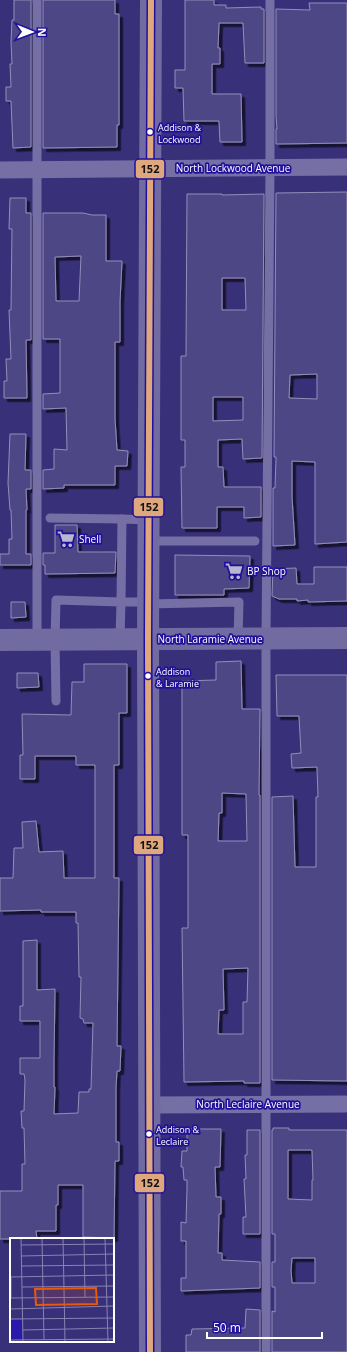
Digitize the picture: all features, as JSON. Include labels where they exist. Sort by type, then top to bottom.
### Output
[{"type":"street","points":[[150,1352],[148,530],[151,0]]},
{"type":"street","name":"North Lockwood Avenue","points":[[0,170],[347,167]]},
{"type":"street","name":"North Laramie Avenue","points":[[0,640],[347,638]]},
{"type":"street","name":"North Leclaire Avenue","points":[[149,1105],[347,1104]]},
{"type":"lane","points":[[37,0],[37,169],[46,640],[56,701]]},
{"type":"lane","points":[[266,1352],[266,639],[270,0]]},
{"type":"lane","points":[[50,518],[122,519],[148,530],[255,541]]},
{"type":"lane","points":[[120,639],[122,519]]},
{"type":"lane","points":[[46,640],[56,600],[148,603],[239,602],[238,638]]},
{"type":"building","points":[[14,0],[31,0],[31,147],[13,148],[11,101],[6,101],[6,87],[11,87],[10,64],[12,64],[11,42],[12,20],[14,20]]},
{"type":"building","points":[[43,0],[115,0],[115,14],[119,14],[119,125],[117,125],[117,147],[43,148]]},
{"type":"building","points":[[185,0],[214,0],[214,5],[226,5],[226,8],[261,7],[261,9],[264,9],[264,63],[245,63],[243,23],[219,23],[218,48],[220,48],[220,64],[212,64],[212,94],[241,94],[242,142],[220,142],[219,121],[184,121],[183,88],[175,88],[175,70],[185,70]]},
{"type":"building","points":[[309,3],[347,3],[347,143],[276,144],[276,9],[310,10]]},
{"type":"building","points":[[347,192],[347,542],[315,544],[315,462],[292,461],[292,497],[295,545],[273,546],[273,488],[275,488],[276,459],[276,457],[274,457],[276,193]],"holes":[[[317,374],[317,399],[289,398],[290,375]]]},
{"type":"building","points":[[187,194],[264,194],[262,458],[243,459],[242,439],[218,440],[218,467],[223,467],[224,487],[261,487],[261,517],[244,518],[244,507],[217,507],[217,528],[182,528],[181,467],[185,467],[185,440],[181,440],[181,356],[186,356]],"holes":[[[222,278],[245,278],[246,310],[222,310]],[[213,397],[243,397],[243,420],[213,421]]]},
{"type":"building","points":[[10,198],[26,198],[26,213],[31,213],[31,340],[26,340],[27,398],[4,398],[4,381],[7,381],[6,359],[11,359],[9,310],[11,310],[12,229],[9,229]]},
{"type":"building","points":[[43,213],[83,213],[92,215],[106,215],[106,261],[122,261],[120,342],[115,342],[115,419],[117,450],[128,451],[127,466],[115,466],[115,485],[64,485],[64,488],[43,489],[43,470],[54,469],[54,449],[67,450],[66,408],[43,409],[43,394],[60,393],[60,339],[43,339]],"holes":[[[81,256],[79,301],[56,301],[55,257]]]},
{"type":"building","points":[[10,434],[26,434],[25,470],[31,470],[31,489],[26,489],[26,554],[31,554],[31,565],[0,565],[0,554],[9,554],[9,539],[12,539],[8,483]]},
{"type":"building","name":"Shell","points":[[55,525],[77,525],[78,552],[116,552],[115,573],[45,574],[43,553],[55,553]]},
{"type":"building","points":[[175,555],[250,556],[249,588],[224,589],[224,595],[175,595]]},
{"type":"building","points":[[314,567],[347,567],[347,601],[308,602],[308,600],[297,601],[297,599],[279,599],[272,596],[273,569],[296,568],[297,584],[314,584]]},
{"type":"building","points":[[11,602],[25,602],[26,617],[11,618]]},
{"type":"building","points":[[241,661],[242,709],[260,709],[260,1083],[244,1083],[244,1081],[184,1082],[182,928],[188,928],[188,835],[182,835],[182,681],[216,680],[216,662]],"holes":[[[222,793],[246,794],[247,841],[218,841],[219,813],[222,813]],[[248,968],[247,1002],[243,1002],[243,1034],[218,1034],[219,1010],[224,1010],[223,969]]]},
{"type":"building","points":[[84,664],[127,664],[127,713],[119,713],[119,765],[114,765],[114,878],[119,878],[117,1046],[121,1046],[120,1071],[117,1071],[116,1087],[116,1142],[119,1142],[119,1161],[115,1161],[114,1238],[83,1237],[83,1185],[58,1185],[56,1231],[36,1231],[37,1238],[0,1239],[0,1191],[22,1191],[22,1164],[25,1164],[24,1128],[22,1128],[21,1111],[24,1111],[25,1080],[24,1074],[20,1074],[20,1058],[40,1058],[40,1021],[20,1021],[20,1006],[23,1006],[23,941],[37,940],[37,990],[55,989],[54,1114],[78,1113],[79,1092],[89,1092],[89,1089],[91,1089],[93,1023],[84,1023],[83,1019],[80,1018],[81,977],[79,977],[78,923],[76,923],[76,912],[41,912],[41,910],[0,911],[0,878],[13,878],[14,848],[23,848],[22,822],[36,821],[39,852],[63,851],[64,878],[95,878],[95,765],[76,765],[76,756],[35,756],[35,779],[20,779],[20,755],[23,755],[22,714],[71,715],[72,682],[84,682]]},
{"type":"building","points":[[17,673],[38,673],[39,687],[17,688]]},
{"type":"building","points":[[276,675],[347,675],[347,1081],[272,1080],[272,797],[293,796],[295,867],[316,867],[316,797],[318,797],[317,767],[292,768],[291,754],[301,753],[299,716],[277,716]]},
{"type":"building","points":[[273,1128],[289,1128],[289,1130],[347,1130],[347,1352],[272,1352],[272,1311],[275,1312],[275,1287],[272,1287],[272,1262],[275,1262],[275,1234],[272,1234]],"holes":[[[288,1150],[312,1150],[312,1200],[288,1199]],[[292,1258],[315,1258],[315,1283],[292,1283]]]},
{"type":"building","points":[[187,1129],[221,1129],[220,1167],[215,1167],[216,1197],[221,1197],[218,1253],[222,1253],[222,1260],[260,1262],[260,1288],[181,1291],[181,1278],[186,1278],[186,1241],[181,1241],[181,1222],[186,1223],[187,1180],[184,1180],[183,1167],[181,1167],[182,1151],[187,1151]]},
{"type":"building","points":[[247,1130],[260,1130],[260,1234],[243,1234],[243,1217],[246,1217],[244,1179],[246,1179],[245,1155],[247,1155]]},
{"type":"building","points":[[246,1309],[260,1310],[260,1352],[186,1352],[186,1335],[191,1335],[192,1329],[245,1328]]},
{"type":"transit line","name":"152","points":[[150,1352],[148,639],[151,0]]},
{"type":"place","name":"Addison & Lockwood","points":[[150,132]]},
{"type":"place","name":"Shell","points":[[66,539]]},
{"type":"place","name":"BP Shop","points":[[234,571]]},
{"type":"place","name":"Addison & Laramie","points":[[148,676]]},
{"type":"place","name":"Addison & Leclaire","points":[[149,1134]]}]
